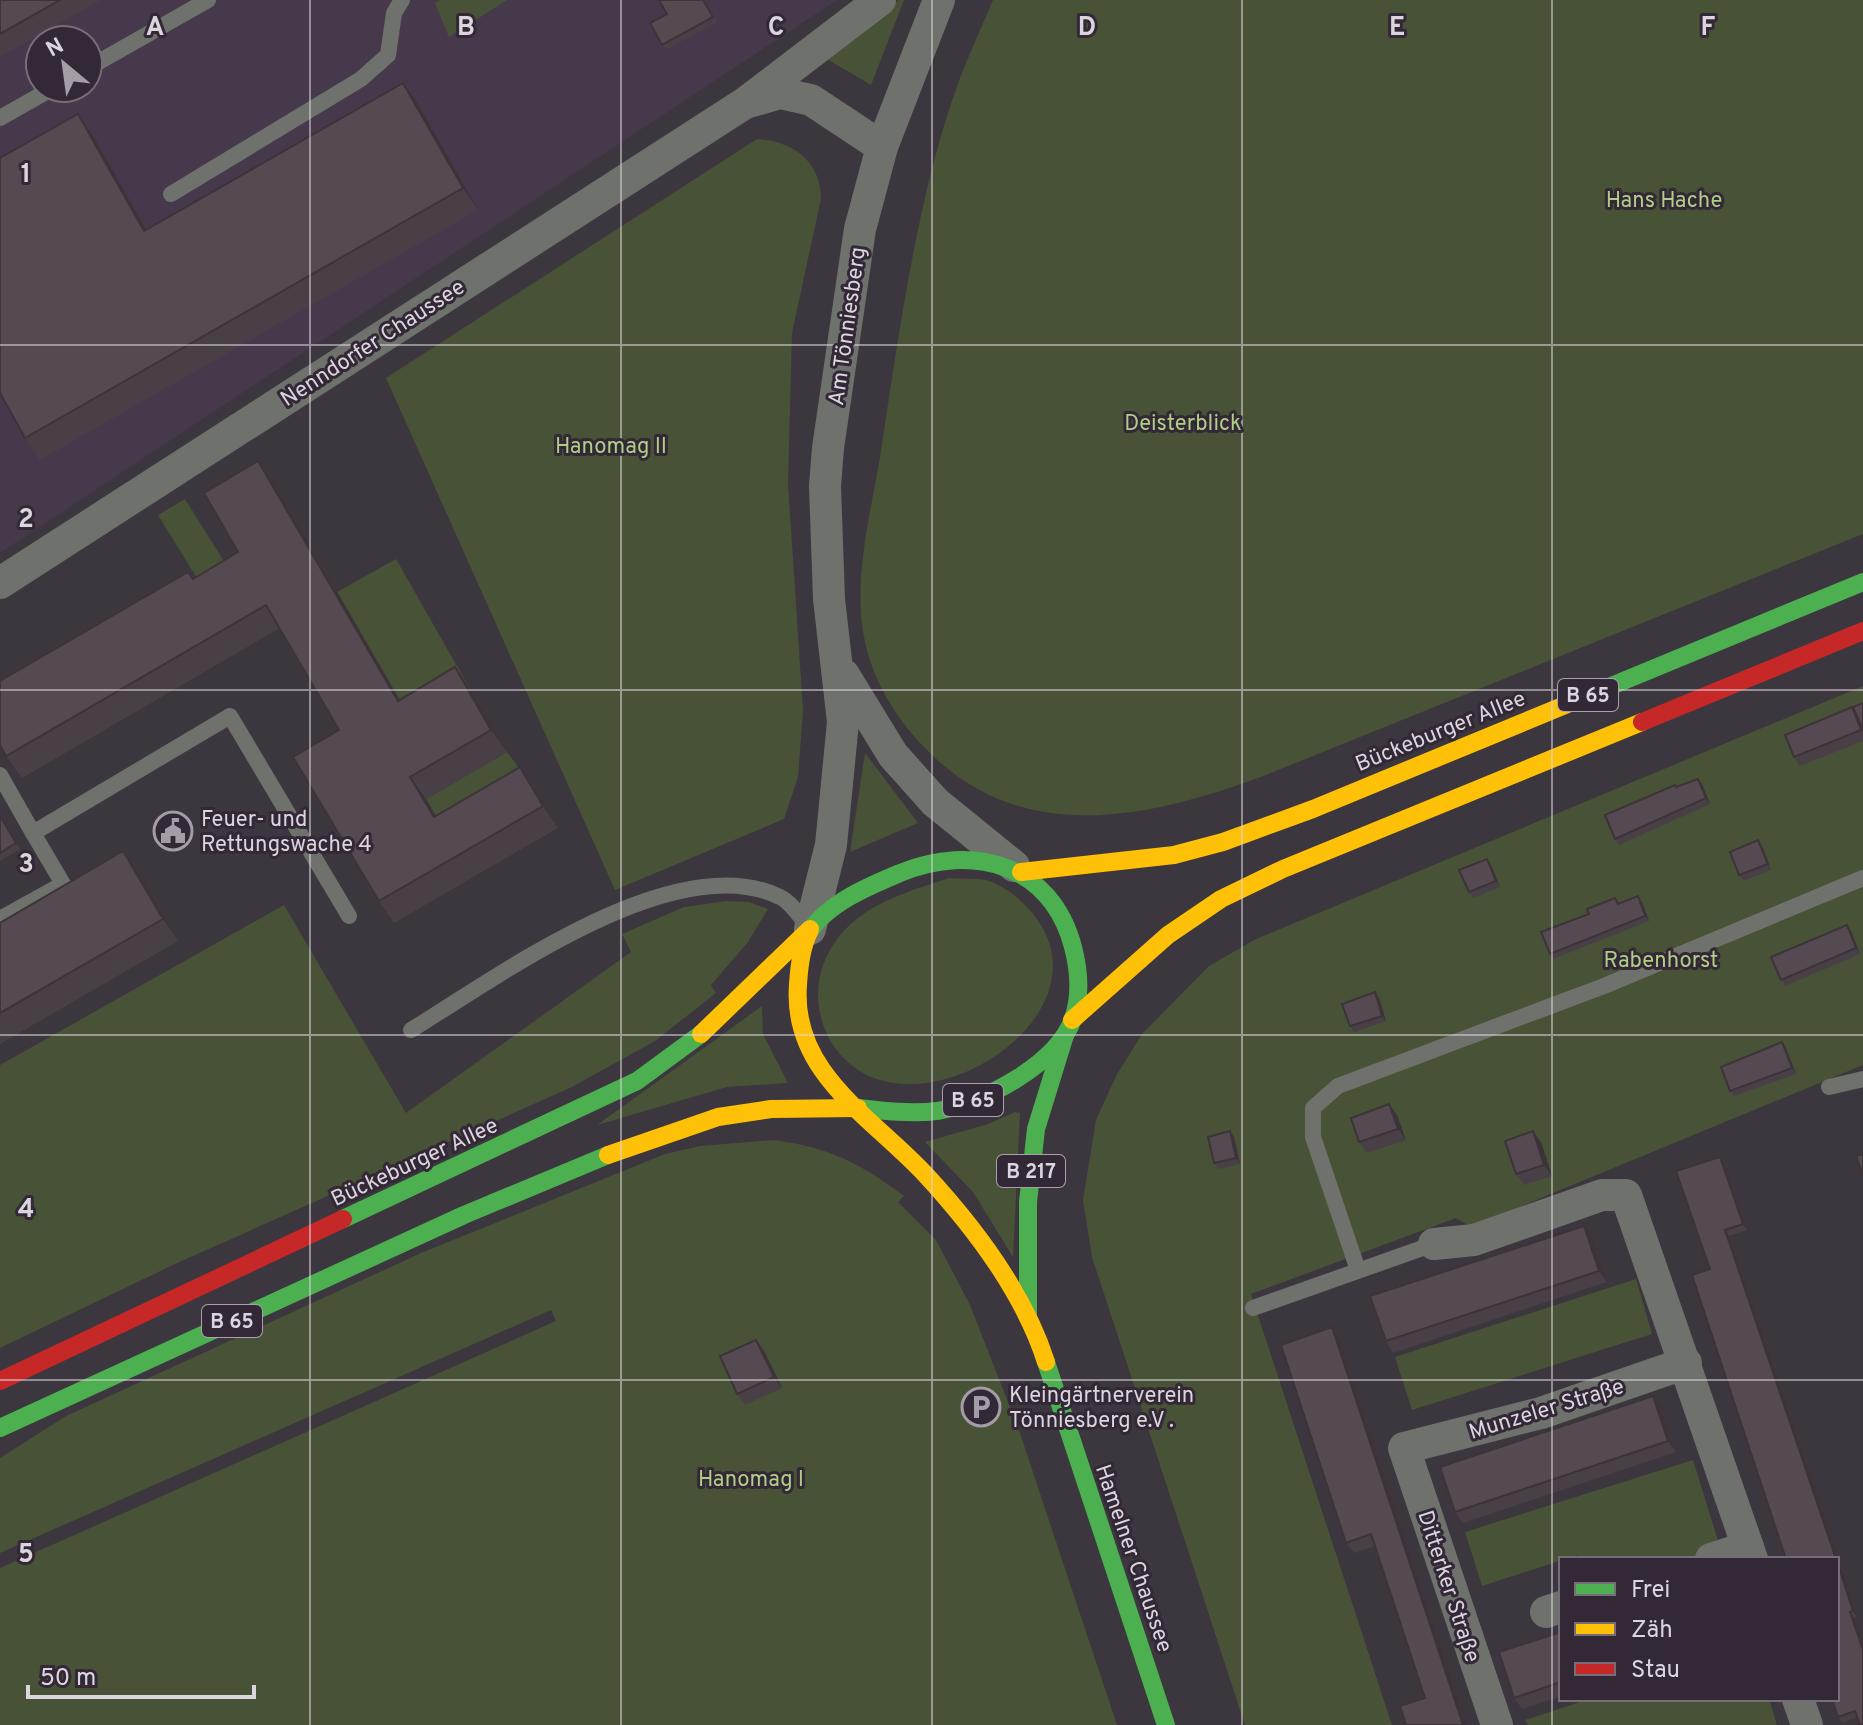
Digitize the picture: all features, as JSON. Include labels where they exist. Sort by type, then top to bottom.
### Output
[{"type":"main road","name":"Bückeburger Allee","points":[[1021,872],[1174,855],[1223,842],[1313,809],[1863,582]]},
{"type":"main road","name":"B 65","points":[[0,1428],[464,1215],[645,1139],[718,1117],[771,1109],[858,1108],[919,1112],[950,1109],[988,1094],[1042,1058],[1069,1025],[1168,935],[1221,899],[1283,869],[1863,631]]},
{"type":"main road","name":"B 65","points":[[810,929],[837,907],[878,883],[932,863],[964,858],[1021,872]]},
{"type":"main road","points":[[1021,872],[1044,891],[1070,934],[1079,984],[1069,1025]]},
{"type":"main road","name":"Bückeburger Allee","points":[[0,1381],[637,1081],[682,1053],[738,1004],[810,929]]},
{"type":"main road","points":[[810,929],[799,974],[800,1029],[822,1070],[858,1108]]},
{"type":"main road","name":"Hamelner Chaussee","points":[[1028,1316],[1028,1202],[1036,1129],[1069,1025]]},
{"type":"main road","name":"Hamelner Chaussee","points":[[858,1108],[924,1174],[975,1237],[1028,1316],[1166,1725]]},
{"type":"street","name":"Nenndorfer Chaussee","points":[[0,583],[745,103],[880,0]]},
{"type":"street","name":"Am Tönniesberg","points":[[810,929],[831,845],[840,778],[843,722],[839,665],[829,599],[825,486],[828,448],[860,229],[882,147],[939,0]]},
{"type":"street","name":"Nenndorfer Chaussee","points":[[745,103],[780,93],[811,100],[882,147]]},
{"type":"street","name":"Am Tönniesberg","points":[[839,665],[880,735],[935,802],[1021,872]]},
{"type":"street","points":[[1434,1244],[1474,1240],[1602,1195],[1626,1195],[1750,1553],[1724,1557]]},
{"type":"street","name":"Munzeler Straße","points":[[1404,1448],[1541,1413],[1686,1363]]},
{"type":"street","name":"Ditterker Straße","points":[[1404,1448],[1497,1725]]},
{"type":"street","points":[[1799,1701],[1807,1725]]},
{"type":"lane","points":[[104,59],[208,0]]},
{"type":"lane","points":[[171,194],[361,79],[388,55],[394,13],[402,0]]},
{"type":"lane","points":[[0,118],[25,104]]},
{"type":"lane","points":[[33,833],[230,716],[349,916]]},
{"type":"lane","points":[[0,775],[63,884],[0,919]]},
{"type":"lane","points":[[1358,1270],[1313,1137],[1313,1108],[1338,1086],[1604,986],[1863,878]]},
{"type":"lane","points":[[411,1030],[567,934],[683,887],[742,884],[783,898],[810,929]]},
{"type":"lane","points":[[1829,1087],[1863,1079]]},
{"type":"lane","points":[[1253,1308],[1434,1244]]},
{"type":"shaded area","points":[[0,0],[837,0],[0,553]]},
{"type":"green space","points":[[440,0],[507,0],[449,37],[435,3]]},
{"type":"green space","points":[[899,0],[904,0],[871,85],[827,59]]},
{"type":"green space","points":[[993,0],[1863,0],[1863,534],[1261,777],[1175,804],[1131,812],[1088,815],[1045,812],[1004,801],[965,781],[928,751],[907,727],[881,687],[865,642],[860,596],[867,526],[921,216],[960,78]]},
{"type":"green space","name":"Hanomag II","points":[[757,139],[782,144],[802,156],[816,174],[821,199],[792,333],[788,484],[803,710],[798,777],[784,819],[615,890],[386,378]]},
{"type":"green space","points":[[185,499],[225,563],[198,580],[158,515]]},
{"type":"green space","points":[[396,559],[470,689],[386,738],[337,592]]},
{"type":"green space","name":"Rabenhorst","points":[[1863,686],[1863,1065],[1471,1227],[1456,1218],[1251,1294],[1392,1725],[1245,1725],[1092,1257],[1083,1200],[1096,1120],[1116,1076],[1142,1034],[1209,966],[1256,939]]},
{"type":"green space","points":[[507,752],[535,789],[449,839],[426,799]]},
{"type":"green space","points":[[865,753],[918,823],[850,852]]},
{"type":"green space","points":[[949,878],[986,880],[1008,890],[1026,906],[1048,939],[1053,971],[1044,1003],[1024,1032],[996,1056],[963,1073],[928,1083],[893,1083],[868,1076],[848,1063],[833,1045],[823,1024],[818,1001],[827,954],[842,933],[865,913],[892,898]]},
{"type":"green space","points":[[726,901],[749,902],[768,909],[748,942],[711,985],[716,993],[655,1041],[572,1087],[175,1264],[0,1348],[0,1065],[284,905],[406,1113],[631,952],[622,934],[684,907]]},
{"type":"green space","points":[[762,1006],[763,1034],[788,1083],[727,1087],[597,1125]]},
{"type":"green space","points":[[1015,1112],[1020,1113],[1013,1257],[973,1192],[925,1142],[988,1124]]},
{"type":"green space","name":"Hanomag I","points":[[774,1140],[827,1152],[873,1174],[904,1196],[898,1202],[936,1240],[970,1305],[1019,1430],[1117,1725],[0,1725],[0,1568],[556,1321],[551,1310],[0,1553],[0,1458],[66,1416],[421,1253],[665,1154],[700,1146]]},
{"type":"green space","points":[[1636,1279],[1652,1334],[1412,1410],[1395,1357]]},
{"type":"green space","points":[[1693,1460],[1721,1550],[1697,1557],[1559,1557],[1559,1561],[1482,1586],[1465,1532]]},
{"type":"green space","points":[[1583,1701],[1770,1701],[1777,1725],[1528,1725],[1525,1720]]},
{"type":"building","points":[[0,0],[60,0],[0,34]]},
{"type":"building","points":[[659,0],[703,0],[713,17],[662,45],[650,23],[667,14]]},
{"type":"building","points":[[403,83],[463,188],[25,438],[0,393],[0,158],[78,114],[144,231]]},
{"type":"building","points":[[258,461],[398,701],[455,667],[491,730],[410,777],[434,817],[520,767],[543,806],[379,901],[293,757],[339,730],[266,605],[6,756],[0,745],[0,681],[188,572],[193,579],[238,552],[204,493]]},
{"type":"building","points":[[1863,703],[1863,730],[1853,707]]},
{"type":"building","points":[[1852,707],[1861,730],[1794,757],[1785,735]]},
{"type":"building","points":[[1698,779],[1706,798],[1615,839],[1605,815],[1675,785]]},
{"type":"building","points":[[0,816],[16,843],[0,853]]},
{"type":"building","points":[[1758,840],[1768,864],[1739,875],[1730,852]]},
{"type":"building","points":[[123,851],[163,919],[0,1013],[0,923]]},
{"type":"building","points":[[1487,859],[1496,881],[1469,892],[1459,870]]},
{"type":"building","points":[[1638,896],[1645,916],[1550,954],[1541,932],[1589,914],[1587,909],[1615,898],[1618,904]]},
{"type":"building","points":[[1847,925],[1856,948],[1781,980],[1771,957]]},
{"type":"building","points":[[1375,992],[1382,1016],[1350,1026],[1342,1004]]},
{"type":"building","points":[[1782,1042],[1792,1068],[1730,1091],[1721,1067]]},
{"type":"building","points":[[1389,1104],[1398,1129],[1359,1142],[1351,1118]]},
{"type":"building","points":[[1230,1131],[1236,1158],[1214,1163],[1208,1137]]},
{"type":"building","points":[[1533,1131],[1544,1165],[1516,1174],[1505,1141]]},
{"type":"building","points":[[1863,1154],[1863,1175],[1856,1156]]},
{"type":"building","points":[[1720,1157],[1743,1224],[1725,1230],[1835,1557],[1785,1557],[1692,1275],[1710,1269],[1676,1171]]},
{"type":"building","points":[[1584,1226],[1599,1271],[1386,1341],[1370,1296]]},
{"type":"building","points":[[1332,1327],[1463,1725],[1406,1725],[1400,1706],[1425,1698],[1371,1534],[1346,1543],[1281,1345]]},
{"type":"building","points":[[756,1340],[774,1377],[737,1394],[720,1356]]},
{"type":"building","points":[[1653,1396],[1668,1441],[1455,1512],[1440,1467]]},
{"type":"building","points":[[1839,1567],[1863,1650],[1863,1725],[1860,1725],[1855,1711],[1838,1717],[1833,1701],[1839,1701]]},
{"type":"building","points":[[1559,1633],[1559,1683],[1514,1698],[1499,1652]]},
{"type":"traffic: fast","points":[[1587,696],[1863,582]]},
{"type":"traffic: fast","points":[[809,932],[838,904],[900,873],[927,864],[955,860],[981,861],[1006,868],[1028,879],[1047,896],[1062,919],[1073,947],[1078,983],[1073,1019],[1064,1036],[1035,1066],[996,1091],[955,1107],[917,1112],[858,1108]]},
{"type":"traffic: fast","points":[[343,1219],[637,1081],[701,1034]]},
{"type":"traffic: fast","points":[[1028,1316],[1028,1202],[1036,1129],[1065,1035]]},
{"type":"traffic: fast","points":[[0,1428],[464,1215],[608,1155]]},
{"type":"traffic: fast","points":[[1046,1362],[1166,1725]]},
{"type":"traffic: slow","points":[[1021,872],[1174,855],[1223,842],[1313,809],[1587,696]]},
{"type":"traffic: slow","points":[[1072,1020],[1168,935],[1221,899],[1283,869],[1642,722]]},
{"type":"traffic: slow","points":[[701,1034],[810,929]]},
{"type":"traffic: slow","points":[[809,932],[801,958],[798,985],[799,1016],[807,1044],[839,1091],[925,1174],[979,1239],[1025,1311],[1046,1362]]},
{"type":"traffic: slow","points":[[608,1155],[718,1117],[771,1109],[858,1108]]},
{"type":"traffic: jam","points":[[1642,722],[1863,631]]},
{"type":"traffic: jam","points":[[0,1381],[343,1219]]},
{"type":"place","name":"Feuer- und Rettungswache 4","points":[[173,831]]},
{"type":"place","name":"Kleingärtnerverein Tönniesberg e.V .","points":[[981,1407]]},
{"type":"park label","name":"Hans Hache","points":[[1664,199]]},
{"type":"park label","name":"Deisterblick","points":[[1183,422]]}]
